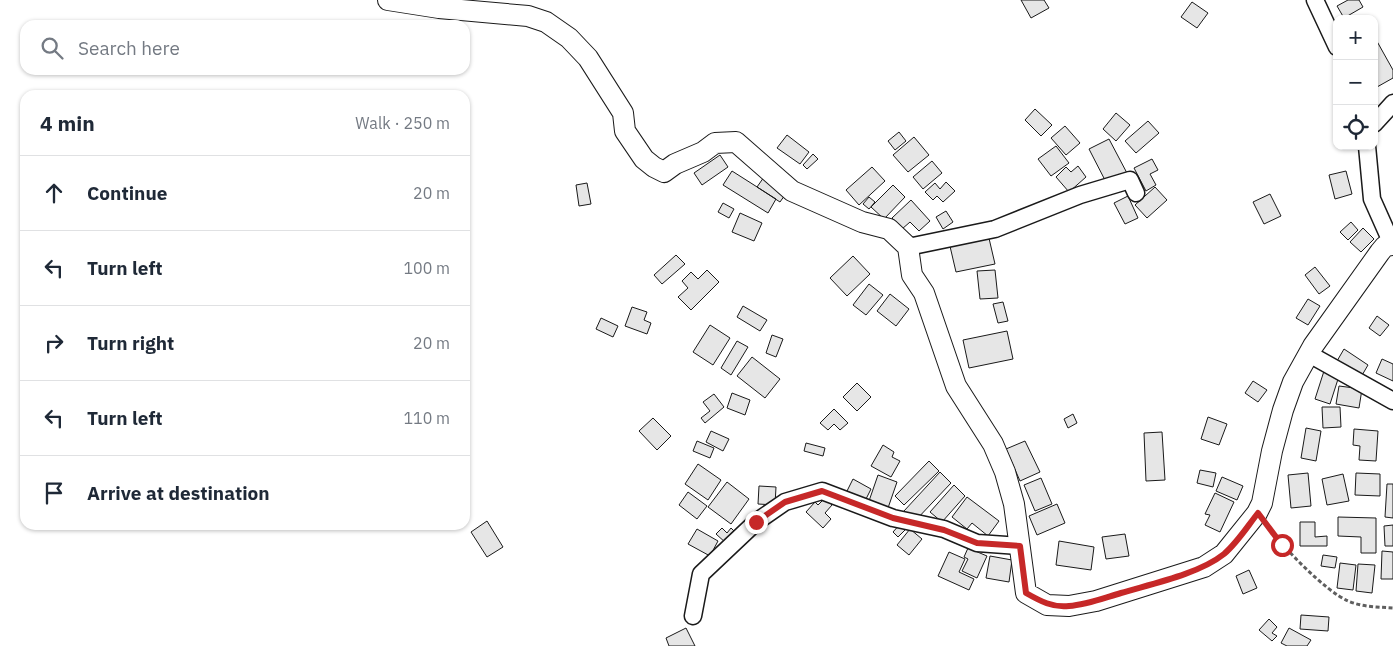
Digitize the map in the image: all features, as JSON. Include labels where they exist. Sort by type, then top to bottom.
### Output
[{"type":"street","points":[[388,0],[439,8],[528,16],[546,22],[569,38],[588,58],[623,113],[625,131],[644,159],[654,167],[664,172],[675,164],[703,152],[715,143],[736,142],[792,191],[862,222],[889,229],[908,247],[912,276],[924,293],[956,386],[989,437],[1005,472],[1014,504],[1026,593],[1047,604],[1069,606],[1114,595],[1204,567],[1224,554],[1258,513],[1262,503],[1272,451],[1293,382],[1309,354],[1380,252],[1385,246],[1392,244],[1372,199],[1367,150]]},
{"type":"street","points":[[1315,0],[1333,38]]},
{"type":"street","points":[[1378,120],[1393,103]]},
{"type":"street","points":[[908,247],[995,229],[1080,195],[1130,180],[1136,193]]},
{"type":"street","points":[[1309,354],[1393,401]]},
{"type":"street","points":[[693,616],[701,574],[756,522],[785,502],[822,491],[893,518],[944,530],[977,543],[1020,546]]},
{"type":"path","points":[[1258,513],[1282,545],[1326,586],[1346,600],[1364,606],[1393,608]]},
{"type":"building","points":[[1021,0],[1044,0],[1049,8],[1031,18]]},
{"type":"building","points":[[1348,0],[1359,0],[1363,7],[1349,15],[1342,15],[1337,6]]},
{"type":"building","points":[[1192,2],[1208,13],[1197,28],[1181,17]]},
{"type":"building","points":[[1378,43],[1393,70],[1393,78],[1378,86]]},
{"type":"building","points":[[1035,109],[1052,125],[1041,136],[1025,120]]},
{"type":"building","points":[[1116,113],[1130,125],[1116,141],[1103,129]]},
{"type":"building","points":[[1148,121],[1159,133],[1136,153],[1125,141]]},
{"type":"building","points":[[1065,126],[1080,143],[1066,155],[1051,138]]},
{"type":"building","points":[[899,132],[906,141],[895,150],[888,141]]},
{"type":"building","points":[[787,135],[809,152],[800,164],[777,148]]},
{"type":"building","points":[[914,137],[929,155],[908,172],[893,155]]},
{"type":"building","points":[[1109,139],[1128,175],[1108,186],[1089,149]]},
{"type":"building","points":[[1056,146],[1069,163],[1051,176],[1038,159]]},
{"type":"building","points":[[813,154],[818,159],[807,169],[803,165]]},
{"type":"building","points":[[720,155],[728,167],[702,185],[694,173]]},
{"type":"building","points":[[1152,159],[1158,170],[1150,174],[1156,185],[1146,191],[1134,168]]},
{"type":"building","points":[[932,161],[942,173],[923,189],[913,177]]},
{"type":"building","points":[[1078,166],[1086,177],[1069,192],[1056,177],[1066,167],[1071,172]]},
{"type":"building","points":[[872,167],[885,181],[859,205],[846,190]]},
{"type":"building","points":[[732,171],[776,199],[768,213],[723,185]]},
{"type":"building","points":[[1346,171],[1352,194],[1335,199],[1329,175]]},
{"type":"building","points":[[764,177],[787,192],[780,202],[757,187]]},
{"type":"building","points":[[946,182],[955,191],[943,202],[937,196],[933,200],[925,192],[935,183],[940,189]]},
{"type":"building","points":[[587,183],[591,204],[579,206],[576,185]]},
{"type":"building","points":[[893,185],[905,197],[884,219],[871,207]]},
{"type":"building","points":[[1155,187],[1167,200],[1147,218],[1135,205]]},
{"type":"building","points":[[1270,194],[1281,216],[1264,224],[1253,202]]},
{"type":"building","points":[[1128,196],[1138,218],[1125,224],[1114,203]]},
{"type":"building","points":[[869,197],[875,202],[869,209],[863,204]]},
{"type":"building","points":[[911,200],[930,221],[919,231],[910,222],[902,229],[892,218]]},
{"type":"building","points":[[723,203],[734,209],[729,218],[718,212]]},
{"type":"building","points":[[946,211],[953,222],[943,229],[936,217]]},
{"type":"building","points":[[740,213],[762,223],[754,241],[732,232]]},
{"type":"building","points":[[1351,222],[1358,230],[1348,240],[1340,232]]},
{"type":"building","points":[[1363,228],[1374,239],[1361,252],[1350,242]]},
{"type":"building","points":[[988,234],[995,264],[956,272],[949,242]]},
{"type":"building","points":[[676,255],[685,264],[662,284],[654,275]]},
{"type":"building","points":[[853,256],[870,274],[847,296],[830,278]]},
{"type":"building","points":[[1315,267],[1330,286],[1319,294],[1305,275]]},
{"type":"building","points":[[707,270],[719,282],[691,310],[678,297],[688,288],[682,281],[691,272],[698,279]]},
{"type":"building","points":[[995,270],[998,298],[980,299],[977,271]]},
{"type":"building","points":[[869,284],[883,295],[866,315],[853,305]]},
{"type":"building","points":[[890,294],[909,309],[896,326],[877,311]]},
{"type":"building","points":[[1308,299],[1320,306],[1308,325],[1296,318]]},
{"type":"building","points":[[1003,302],[1008,321],[998,323],[993,304]]},
{"type":"building","points":[[743,306],[767,320],[760,331],[737,317]]},
{"type":"building","points":[[632,307],[647,312],[644,320],[651,323],[647,334],[625,326]]},
{"type":"building","points":[[1377,316],[1389,325],[1380,336],[1369,328]]},
{"type":"building","points":[[601,318],[618,326],[613,337],[596,329]]},
{"type":"building","points":[[710,325],[730,338],[713,365],[693,352]]},
{"type":"building","points":[[1007,331],[1013,359],[969,368],[963,340]]},
{"type":"building","points":[[772,335],[783,339],[776,357],[766,353]]},
{"type":"building","points":[[737,341],[748,347],[731,375],[721,368]]},
{"type":"building","points":[[1344,349],[1368,365],[1361,377],[1337,361]]},
{"type":"building","points":[[752,357],[780,379],[765,398],[737,376]]},
{"type":"building","points":[[1382,359],[1393,364],[1393,381],[1376,373]]},
{"type":"building","points":[[1324,371],[1339,376],[1330,404],[1315,399]]},
{"type":"building","points":[[1253,381],[1267,390],[1258,402],[1245,393]]},
{"type":"building","points":[[857,383],[871,397],[857,411],[843,397]]},
{"type":"building","points":[[1339,386],[1362,389],[1359,408],[1336,404]]},
{"type":"building","points":[[732,393],[750,400],[745,415],[727,408]]},
{"type":"building","points":[[714,394],[724,407],[705,423],[701,418],[710,411],[703,402]]},
{"type":"building","points":[[1322,407],[1340,407],[1341,427],[1323,428]]},
{"type":"building","points":[[834,409],[848,423],[840,430],[834,424],[828,430],[820,423]]},
{"type":"building","points":[[1073,414],[1077,423],[1068,428],[1064,419]]},
{"type":"building","points":[[1208,417],[1227,424],[1219,445],[1201,439]]},
{"type":"building","points":[[653,418],[671,436],[657,450],[639,431]]},
{"type":"building","points":[[1306,428],[1321,431],[1316,461],[1301,458]]},
{"type":"building","points":[[1354,429],[1378,431],[1376,461],[1359,460],[1360,446],[1353,445]]},
{"type":"building","points":[[711,431],[729,439],[723,451],[706,442]]},
{"type":"building","points":[[1162,432],[1165,480],[1146,481],[1144,433]]},
{"type":"building","points":[[697,441],[714,448],[710,458],[693,451]]},
{"type":"building","points":[[1025,441],[1040,472],[1020,481],[1006,449]]},
{"type":"building","points":[[806,443],[825,448],[823,456],[804,451]]},
{"type":"building","points":[[883,445],[894,452],[892,457],[900,461],[891,477],[871,466]]},
{"type":"building","points":[[929,461],[939,471],[904,505],[895,496]]},
{"type":"building","points":[[698,464],[721,480],[708,500],[685,484]]},
{"type":"building","points":[[1200,470],[1216,473],[1213,487],[1197,483]]},
{"type":"building","points":[[940,472],[951,483],[915,521],[904,511]]},
{"type":"building","points":[[1308,473],[1311,506],[1291,508],[1288,475]]},
{"type":"building","points":[[1356,473],[1380,474],[1380,496],[1355,495]]},
{"type":"building","points":[[1343,474],[1349,501],[1327,505],[1322,479]]},
{"type":"building","points":[[878,475],[897,482],[888,508],[869,501]]},
{"type":"building","points":[[1222,477],[1243,486],[1237,500],[1216,491]]},
{"type":"building","points":[[1041,478],[1052,504],[1035,511],[1024,485]]},
{"type":"building","points":[[853,479],[871,489],[865,501],[847,491]]},
{"type":"building","points":[[727,482],[749,499],[731,524],[708,507]]},
{"type":"building","points":[[1387,484],[1393,484],[1393,518],[1385,517]]},
{"type":"building","points":[[954,485],[965,496],[942,522],[930,512]]},
{"type":"building","points":[[759,486],[776,487],[775,505],[758,504]]},
{"type":"building","points":[[688,492],[707,506],[697,519],[679,505]]},
{"type":"building","points":[[1215,493],[1234,502],[1220,532],[1205,525],[1210,515],[1205,514]]},
{"type":"building","points":[[967,497],[999,521],[988,536],[972,523],[967,529],[952,517]]},
{"type":"building","points":[[825,498],[832,505],[825,513],[831,519],[823,528],[806,512],[815,502],[818,505]]},
{"type":"building","points":[[1057,504],[1065,523],[1037,535],[1029,516]]},
{"type":"building","points":[[1338,517],[1376,518],[1376,553],[1361,553],[1361,537],[1338,536]]},
{"type":"building","points":[[487,521],[503,547],[487,557],[471,532]]},
{"type":"building","points":[[1300,522],[1315,522],[1315,537],[1327,536],[1327,546],[1300,546]]},
{"type":"building","points":[[901,523],[907,528],[898,537],[893,532]]},
{"type":"building","points":[[1393,525],[1393,546],[1385,546],[1384,526]]},
{"type":"building","points":[[722,528],[727,533],[731,528],[736,533],[726,543],[716,534]]},
{"type":"building","points":[[697,529],[718,541],[710,556],[688,544]]},
{"type":"building","points":[[910,529],[922,539],[909,555],[897,545]]},
{"type":"building","points":[[1125,534],[1129,556],[1106,559],[1102,537]]},
{"type":"building","points":[[1059,541],[1094,547],[1091,570],[1056,565]]},
{"type":"building","points":[[968,548],[987,556],[977,578],[962,571],[968,559],[964,557]]},
{"type":"building","points":[[1382,551],[1393,552],[1393,579],[1381,579]]},
{"type":"building","points":[[949,552],[965,559],[959,572],[974,579],[969,590],[938,576]]},
{"type":"building","points":[[1323,555],[1337,557],[1335,568],[1321,566]]},
{"type":"building","points":[[990,556],[1012,560],[1009,582],[986,578]]},
{"type":"building","points":[[1340,563],[1356,565],[1353,590],[1337,588]]},
{"type":"building","points":[[1358,564],[1375,565],[1372,593],[1356,591]]},
{"type":"building","points":[[1249,570],[1257,588],[1243,594],[1236,576]]},
{"type":"building","points":[[1301,615],[1329,617],[1328,631],[1300,629]]},
{"type":"building","points":[[1269,619],[1277,627],[1272,633],[1277,636],[1272,641],[1259,630]]},
{"type":"building","points":[[686,628],[695,646],[669,646],[666,638]]},
{"type":"building","points":[[1289,628],[1311,640],[1307,646],[1287,646],[1281,643]]},
{"type":"route","points":[[756,522],[785,502],[822,491],[893,518],[944,530],[977,543],[1020,546],[1026,593],[1047,604],[1069,606],[1096,601],[1204,567],[1224,554],[1258,513],[1282,545]]}]
